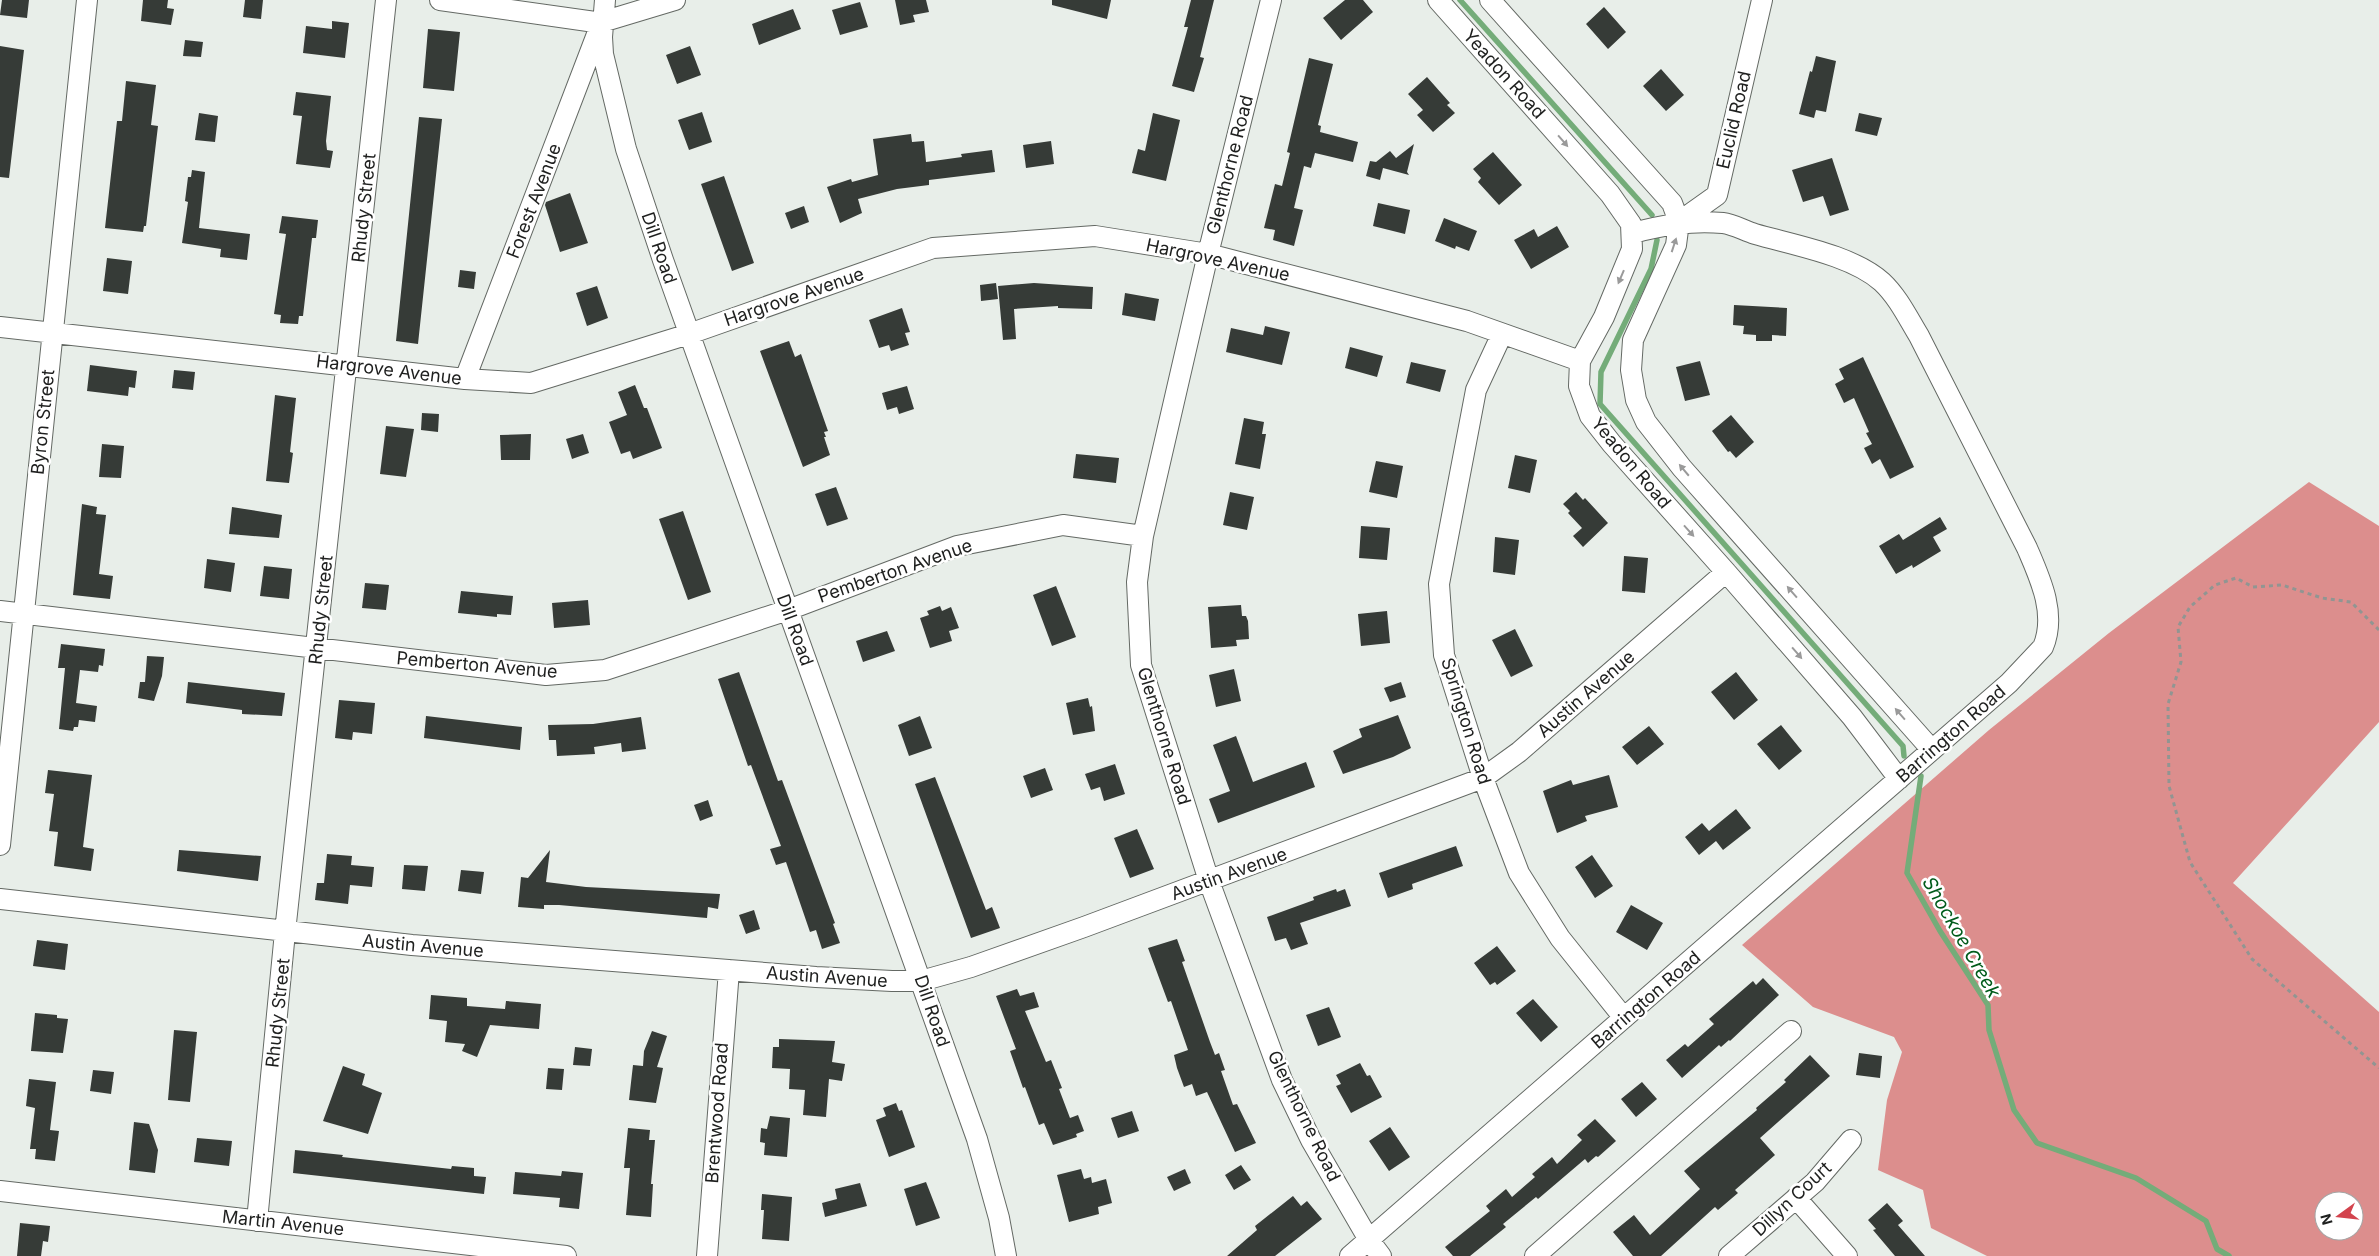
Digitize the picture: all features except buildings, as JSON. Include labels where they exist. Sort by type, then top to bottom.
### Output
[{"type":"street","name":"Byron Street","points":[[0,845],[87,0]]},
{"type":"street","name":"Rhudy Street","points":[[257,1221],[286,932],[386,0]]},
{"type":"street","points":[[440,0],[602,22],[675,0]]},
{"type":"street","name":"Dill Road","points":[[605,0],[602,22],[603,54],[624,139],[689,334],[977,1139],[999,1218],[1006,1256]]},
{"type":"street","name":"Glenthorne Road","points":[[1271,0],[1208,254],[1143,536],[1137,582],[1141,665],[1209,882],[1282,1080],[1311,1140],[1369,1240],[1381,1256]]},
{"type":"street","name":"Yeadon Road","points":[[1438,0],[1610,194],[1626,215],[1633,233],[1632,248],[1624,269],[1604,317],[1580,361],[1579,386],[1590,416],[1612,444],[1852,717],[1900,778]]},
{"type":"street","points":[[1490,0],[1672,203],[1680,222]]},
{"type":"street","name":"Euclid Road","points":[[1680,222],[1717,195],[1762,0]]},
{"type":"street","name":"Forest Avenue","points":[[465,379],[602,22]]},
{"type":"street","name":"Yeadon Road","points":[[1680,222],[1676,245],[1634,340],[1631,370],[1636,400],[1646,422],[1682,468],[1932,750]]},
{"type":"street","name":"Barrington Road","points":[[1350,1256],[2009,683],[2043,647],[2048,631],[2046,600],[2039,576],[2026,548],[1919,336],[1905,312],[1884,283],[1872,274],[1808,247],[1755,234],[1725,223],[1680,222],[1633,233]]},
{"type":"street","name":"Hargrove Avenue","points":[[0,326],[465,379],[531,383],[689,334],[933,248],[1095,236],[1208,254],[1467,321],[1580,361]]},
{"type":"street","name":"Springton Road","points":[[1502,334],[1476,390],[1439,584],[1444,655],[1483,778],[1519,873],[1560,938],[1624,1018]]},
{"type":"street","name":"Pemberton Avenue","points":[[0,611],[546,675],[605,670],[788,610],[957,546],[1063,525],[1143,536]]},
{"type":"street","name":"Austin Avenue","points":[[0,900],[412,945],[892,982],[921,981],[980,963],[1209,882],[1483,778],[1519,752],[1726,572]]},
{"type":"street","name":"Brentwood Road","points":[[707,1256],[729,970]]},
{"type":"street","points":[[1535,1256],[1791,1031]]},
{"type":"street","name":"Dillyn Court","points":[[1729,1256],[1815,1182],[1851,1140]]},
{"type":"street","name":"Martin Avenue","points":[[0,1191],[566,1256]]},
{"type":"street","points":[[1796,1198],[1846,1256]]},
{"type":"path","points":[[2379,630],[2351,602],[2322,598],[2282,585],[2253,587],[2236,578],[2215,584],[2190,607],[2178,627],[2180,662],[2168,704],[2169,786],[2190,862],[2252,959],[2379,1068]]},
{"type":"shaded area","points":[[2309,482],[2379,526],[2379,722],[2233,883],[2379,1012],[2379,1256],[1987,1256],[1931,1228],[1923,1190],[1878,1170],[1887,1100],[1902,1052],[1894,1037],[1813,1007],[1742,945],[1989,730],[2109,633]]},
{"type":"waterway","points":[[1460,0],[1652,215]]},
{"type":"waterway","points":[[1657,240],[1651,269],[1601,372],[1600,404],[1903,746],[1904,756]]},
{"type":"waterway","name":"Shockoe Creek","points":[[1921,776],[1907,873],[1940,931],[1988,1005],[1989,1030],[2014,1110],[2037,1143],[2136,1178],[2206,1221],[2217,1249],[2229,1256]]}]
